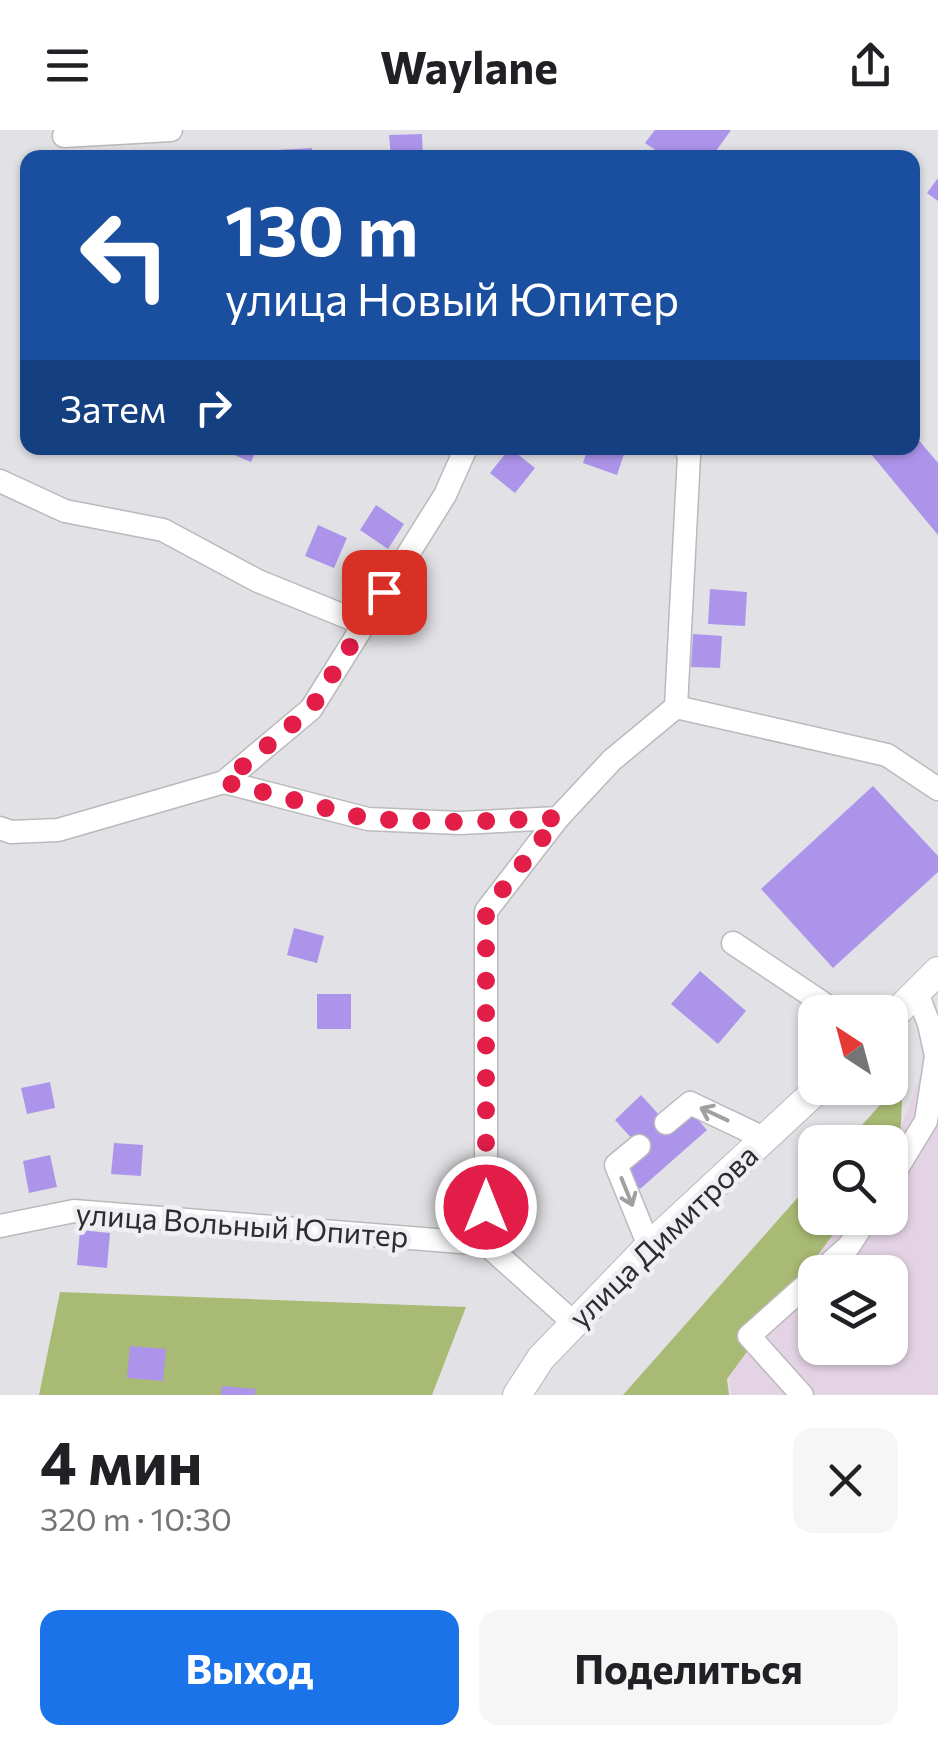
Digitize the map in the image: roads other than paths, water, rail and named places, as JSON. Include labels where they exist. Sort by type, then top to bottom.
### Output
[{"type":"main road","points":[[908,1002],[938,971]]},
{"type":"main road","name":"улица Димитрова","points":[[518,1395],[541,1358],[649,1246],[801,1105]]},
{"type":"street","points":[[64,136],[171,130]]},
{"type":"street","points":[[0,828],[11,832],[58,830],[224,782],[311,709],[445,495],[463,455]]},
{"type":"street","points":[[574,1324],[486,1244],[486,911],[558,818],[612,760],[676,706],[689,455]]},
{"type":"street","points":[[0,481],[65,510],[163,530],[258,581],[364,624]]},
{"type":"street","points":[[676,706],[887,755],[938,789]]},
{"type":"street","points":[[224,782],[368,819],[460,822],[558,818]]},
{"type":"street","points":[[733,943],[811,995]]},
{"type":"street","points":[[908,1150],[926,1121],[937,1056],[930,1024],[917,993]]},
{"type":"street","points":[[666,1123],[690,1103],[766,1139]]},
{"type":"street","points":[[639,1146],[616,1165],[649,1246]]},
{"type":"street","name":"улица Вольный Юпитер","points":[[0,1226],[74,1211],[486,1244]]},
{"type":"street","points":[[839,1255],[856,1235]]},
{"type":"street","points":[[798,1292],[749,1336],[802,1395]]}]
